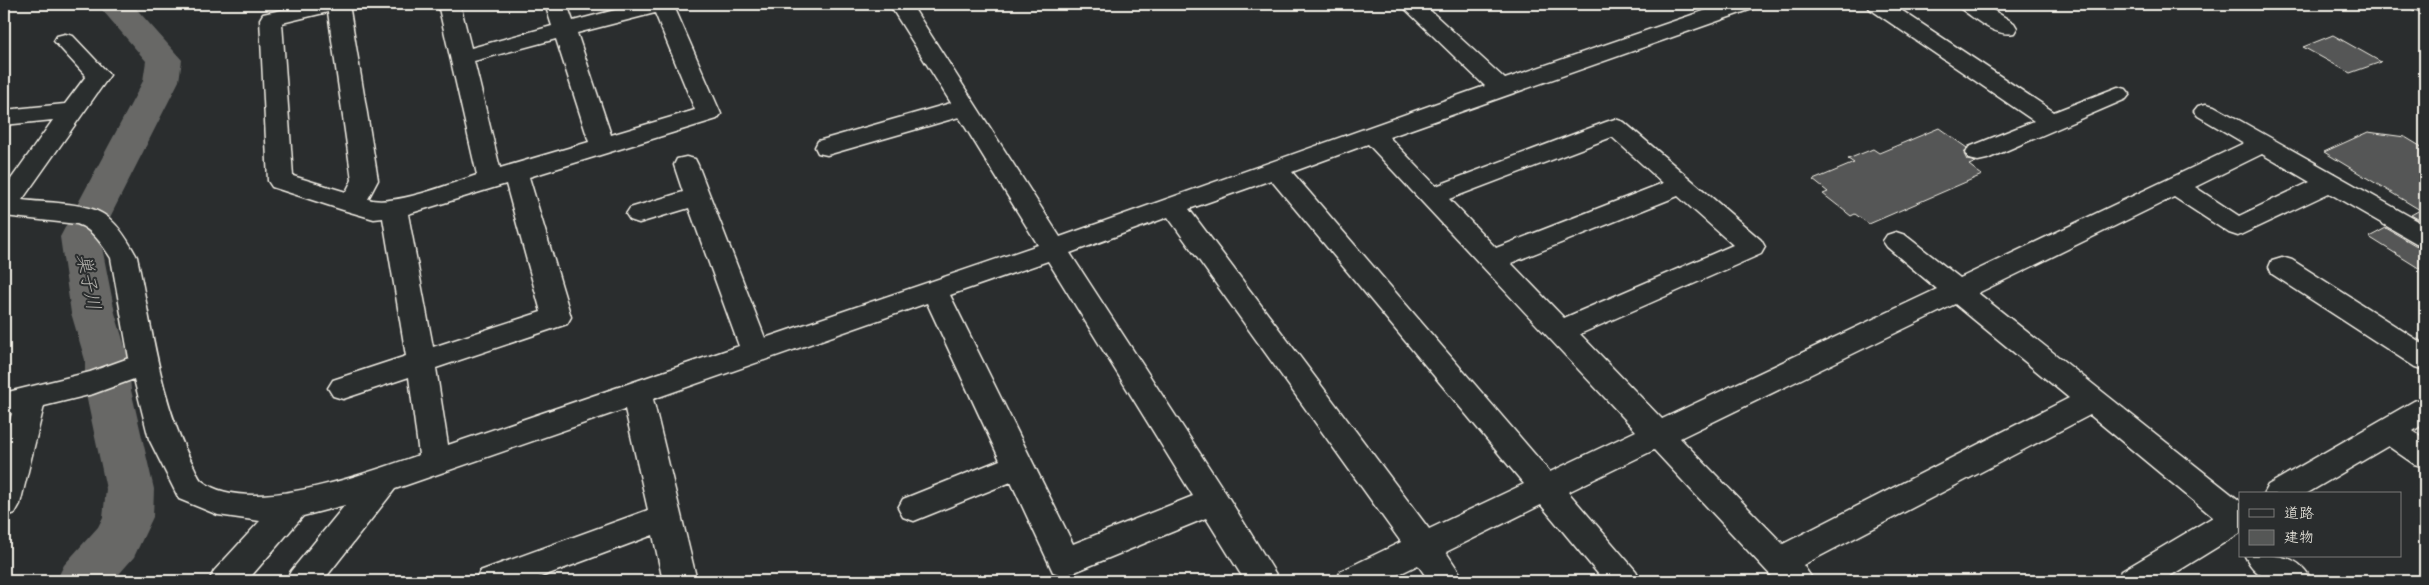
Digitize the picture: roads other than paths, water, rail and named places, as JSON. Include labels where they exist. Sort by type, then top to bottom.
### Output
[{"type":"main road","points":[[334,4],[270,11],[281,181],[352,204],[374,210],[394,209],[602,144],[709,114],[662,4],[461,57]]},
{"type":"main road","points":[[338,4],[365,180],[352,204]]},
{"type":"main road","points":[[343,388],[557,318],[502,175],[461,57],[449,4]]},
{"type":"main road","points":[[556,4],[602,144]]},
{"type":"main road","points":[[900,4],[1263,581]]},
{"type":"main road","points":[[1410,4],[1502,89]]},
{"type":"main road","points":[[65,42],[98,76],[4,207],[87,218],[111,237],[124,257],[135,368],[164,440],[190,490],[222,504],[255,508],[293,506],[384,480],[934,292],[1372,134],[1744,4]]},
{"type":"main road","points":[[1878,4],[2052,122]]},
{"type":"main road","points":[[1969,4],[2006,28]]},
{"type":"main road","points":[[2421,4],[2425,6]]},
{"type":"main road","points":[[1978,153],[2118,94]]},
{"type":"main road","points":[[827,147],[965,107]]},
{"type":"main road","points":[[4,117],[74,111]]},
{"type":"main road","points":[[2206,111],[2425,237]]},
{"type":"main road","points":[[1431,197],[1615,127],[1752,247],[1560,331]]},
{"type":"main road","points":[[1372,134],[1788,572],[2092,400]]},
{"type":"main road","points":[[1353,581],[2263,144]]},
{"type":"main road","points":[[686,165],[756,353]]},
{"type":"main road","points":[[1276,169],[1624,581]]},
{"type":"main road","points":[[2176,186],[2238,227],[2330,182]]},
{"type":"main road","points":[[1492,260],[1681,185]]},
{"type":"main road","points":[[639,214],[698,197]]},
{"type":"main road","points":[[1173,206],[1448,581]]},
{"type":"main road","points":[[394,209],[421,362],[435,462]]},
{"type":"main road","points":[[1896,241],[2092,400],[2235,526],[2134,581]]},
{"type":"main road","points":[[2282,267],[2425,359]]},
{"type":"main road","points":[[934,292],[1065,562],[1214,501]]},
{"type":"main road","points":[[4,504],[18,400],[93,383],[135,368]]},
{"type":"main road","points":[[636,394],[680,581]]},
{"type":"main road","points":[[2282,492],[2425,409]]},
{"type":"main road","points":[[2388,430],[2425,456]]},
{"type":"main road","points":[[914,508],[1018,466]]},
{"type":"main road","points":[[302,581],[384,480]]},
{"type":"main road","points":[[226,581],[293,506]]},
{"type":"main road","points":[[492,581],[665,516]]},
{"type":"main road","points":[[2264,558],[2296,581]]},
{"type":"waterway","name":"巣子川","points":[[82,581],[116,542],[128,517],[130,489],[108,390],[107,360],[93,313],[80,237],[161,81],[164,60],[114,4]]}]
